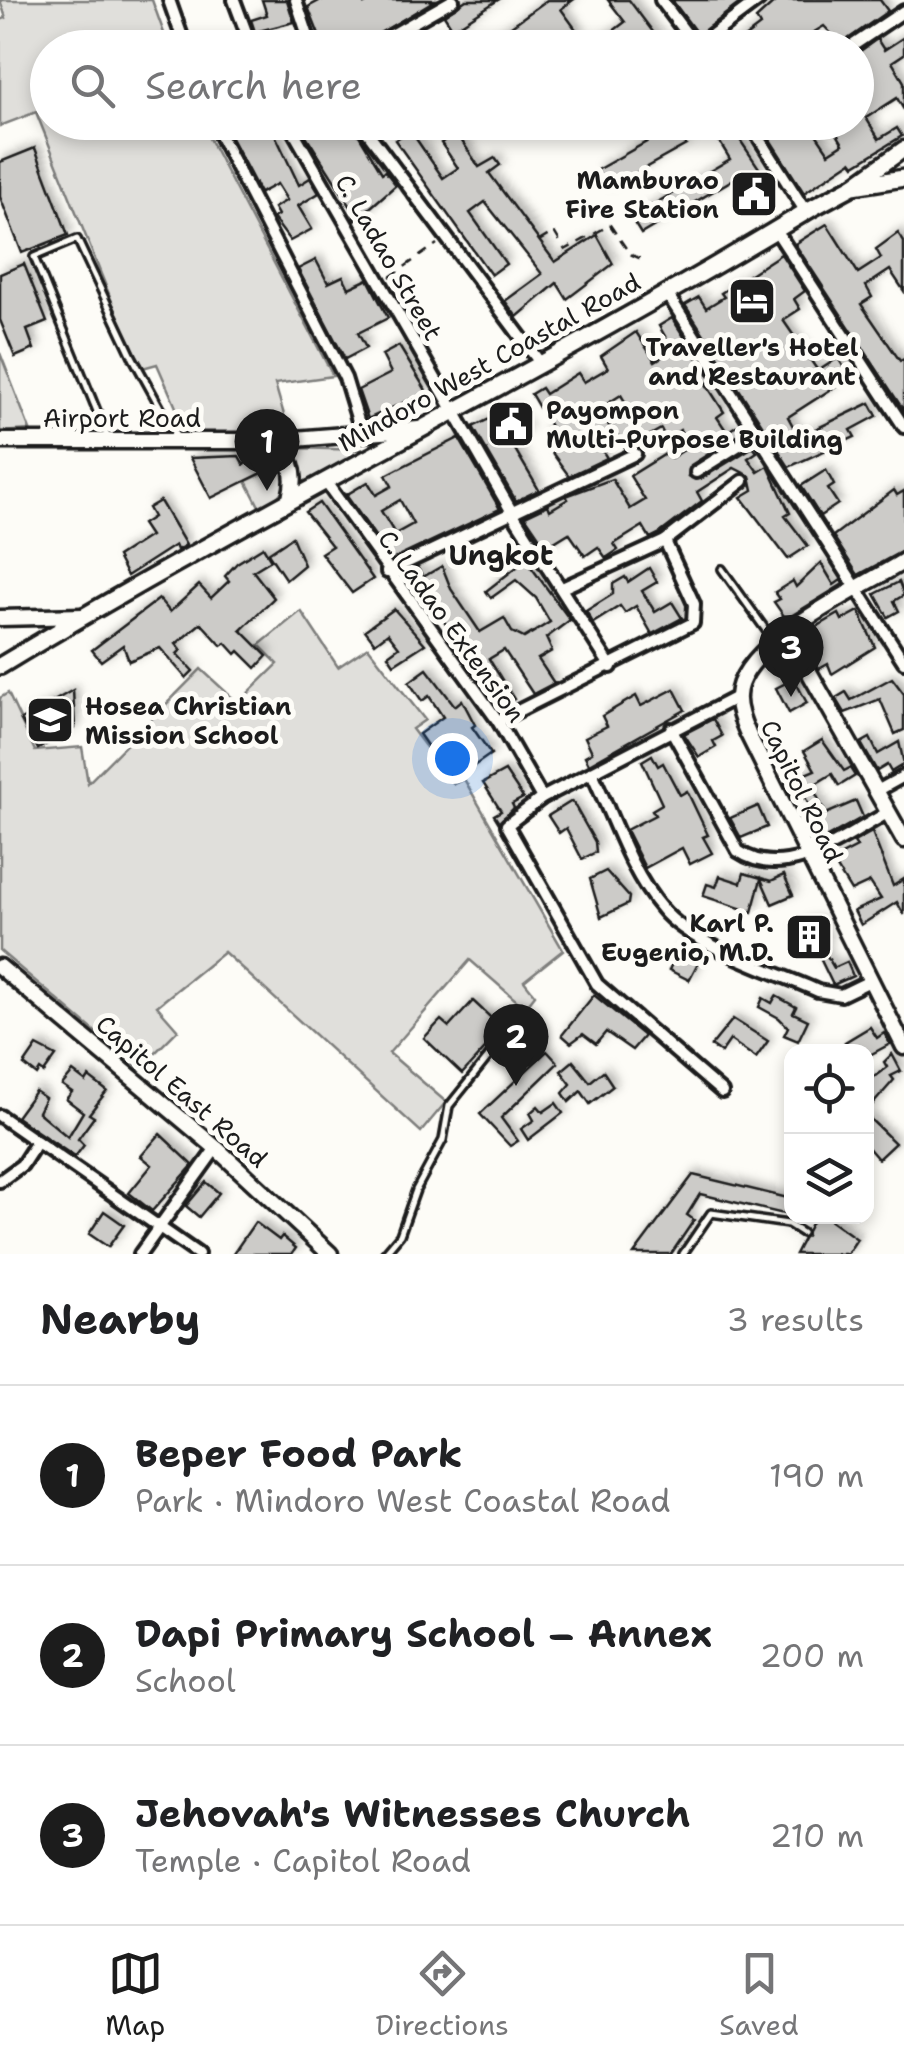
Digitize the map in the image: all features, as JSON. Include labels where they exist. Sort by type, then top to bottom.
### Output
[{"type":"main road","name":"Mindoro West Coastal Road","points":[[0,666],[291,496],[541,364],[775,228],[854,186],[904,178]]},
{"type":"main road","points":[[270,440],[281,448],[293,467],[291,496]]},
{"type":"street","points":[[169,0],[180,30]]},
{"type":"street","points":[[234,0],[245,30]]},
{"type":"street","points":[[661,0],[684,30]]},
{"type":"street","points":[[719,30],[759,0]]},
{"type":"street","points":[[298,1],[307,30]]},
{"type":"street","points":[[400,30],[447,2]]},
{"type":"street","points":[[874,32],[904,12]]},
{"type":"street","points":[[223,140],[345,378],[362,434]]},
{"type":"street","name":"C. Ladao Street","points":[[298,140],[514,514],[611,667]]},
{"type":"street","points":[[374,140],[541,364]]},
{"type":"street","points":[[760,140],[806,212]]},
{"type":"street","points":[[854,186],[904,149]]},
{"type":"street","points":[[775,228],[904,427]]},
{"type":"street","points":[[666,292],[904,662]]},
{"type":"street","name":"Airport Road","points":[[0,441],[270,440],[423,429]]},
{"type":"street","points":[[696,472],[755,435]]},
{"type":"street","points":[[387,572],[635,454]]},
{"type":"street","name":"C. Ladao Extension","points":[[325,481],[498,721],[542,798]]},
{"type":"street","points":[[562,588],[665,541],[743,481]]},
{"type":"street","points":[[498,721],[693,623],[694,604],[665,541]]},
{"type":"street","name":"Capitol Road","points":[[904,561],[754,658],[737,697],[748,734],[904,1047]]},
{"type":"street","points":[[0,618],[83,616]]},
{"type":"street","points":[[781,638],[904,840]]},
{"type":"street","points":[[722,1092],[597,984],[579,958],[508,825],[542,798],[737,697]]},
{"type":"street","points":[[672,729],[738,851],[764,862],[808,856],[889,812]]},
{"type":"street","points":[[592,773],[646,886],[663,912],[683,928],[818,990],[840,995],[872,980]]},
{"type":"street","points":[[877,791],[904,776]]},
{"type":"street","name":"Capitol East Road","points":[[0,967],[216,1148],[330,1254]]},
{"type":"street","points":[[0,1116],[198,1254]]},
{"type":"street","points":[[0,1180],[22,1165],[37,1142]]},
{"type":"street","points":[[140,1254],[216,1148]]},
{"type":"lane","points":[[108,438],[34,258],[77,239],[133,358],[179,441]]},
{"type":"lane","points":[[722,570],[781,638]]},
{"type":"lane","points":[[384,1254],[400,1234],[416,1190],[443,1140],[449,1106],[502,1040]]},
{"type":"lane","points":[[684,1254],[711,1212],[788,1224],[802,1233]]},
{"type":"path","points":[[539,241],[554,232],[565,250],[610,225],[630,254],[641,259]]},
{"type":"path","points":[[380,283],[447,237]]},
{"type":"path","points":[[502,1040],[524,1025]]},
{"type":"shaded area","points":[[0,0],[152,0],[163,30],[30,30],[30,114],[0,126],[0,20],[6,18]]},
{"type":"shaded area","points":[[47,140],[210,140],[333,376],[275,384],[289,432],[189,437],[157,364],[139,369]]},
{"type":"shaded area","points":[[0,353],[30,430],[0,432]]},
{"type":"shaded area","points":[[292,448],[365,450],[300,487],[298,462]]},
{"type":"shaded area","points":[[282,465],[282,491],[260,508],[246,481]]},
{"type":"shaded area","points":[[301,611],[338,667],[368,647],[425,720],[412,729],[454,784],[464,779],[563,950],[524,981],[535,995],[525,1008],[470,960],[389,1053],[446,1102],[421,1132],[224,952],[157,1006],[178,1030],[139,1069],[0,951],[0,698],[8,693],[35,751],[82,747],[88,783],[201,669],[238,703],[278,664],[259,645]]},
{"type":"building","points":[[262,0],[287,0],[294,22],[254,30],[251,20],[267,15]]},
{"type":"building","points":[[321,0],[362,0],[364,4],[372,0],[435,0],[386,30],[317,30],[308,7]]},
{"type":"building","points":[[466,0],[498,0],[453,29],[444,15]]},
{"type":"building","points":[[547,0],[573,0],[561,9],[576,30],[506,30]]},
{"type":"building","points":[[608,0],[629,0],[652,30],[614,30],[625,22]]},
{"type":"building","points":[[672,0],[744,0],[705,30],[694,30]]},
{"type":"building","points":[[777,0],[880,0],[888,11],[861,30],[828,30],[824,26],[817,30],[755,30],[760,26],[756,19]]},
{"type":"building","points":[[904,37],[904,54],[892,62],[904,82],[904,110],[897,98],[874,113],[874,41],[877,39],[884,50]]},
{"type":"building","points":[[897,128],[902,136],[855,165],[852,161],[804,193],[770,140],[820,140],[829,153],[843,144],[841,140],[874,140],[874,131],[879,139]]},
{"type":"building","points":[[232,140],[278,140],[299,185],[310,178],[319,193],[298,206],[312,229],[290,241],[273,218],[278,215],[274,208],[287,200],[277,184],[260,193]]},
{"type":"building","points":[[309,140],[362,140],[382,173],[385,171],[396,185],[355,221],[353,210]]},
{"type":"building","points":[[395,140],[417,140],[443,178],[458,168],[441,143],[445,140],[461,140],[479,167],[495,158],[500,165],[489,173],[555,262],[597,235],[613,264],[567,299],[557,283],[517,317],[505,301],[542,274],[485,202],[470,213],[506,264],[491,275]]},
{"type":"building","points":[[650,140],[683,140],[686,145],[607,189],[597,170]]},
{"type":"building","points":[[740,140],[761,171],[748,179],[744,173],[641,234],[631,218],[730,159],[719,141]]},
{"type":"building","points":[[35,148],[68,235],[22,253],[0,197],[0,162]]},
{"type":"building","points":[[827,224],[858,273],[881,258],[876,249],[898,233],[904,242],[904,291],[890,270],[866,286],[872,297],[861,304],[900,361],[904,359],[904,411],[795,244]]},
{"type":"building","points":[[781,254],[805,291],[794,299],[800,309],[783,320],[818,371],[838,358],[850,377],[788,417],[799,437],[870,403],[877,416],[851,430],[855,437],[789,467],[685,305],[699,297],[706,308],[724,297],[721,293]]},
{"type":"building","points":[[316,260],[328,283],[343,276],[349,288],[368,279],[388,318],[358,333],[366,348],[345,359],[298,269]]},
{"type":"building","points":[[24,264],[47,322],[27,330],[34,349],[15,357],[0,320],[0,274]]},
{"type":"building","points":[[672,318],[712,380],[706,384],[724,412],[717,417],[727,432],[736,426],[745,431],[691,465],[688,476],[701,479],[753,447],[757,452],[748,458],[758,472],[768,466],[790,513],[785,516],[808,546],[788,559],[741,497],[753,490],[750,476],[734,468],[697,492],[702,501],[660,533],[650,538],[643,526],[614,544],[618,550],[606,558],[598,547],[585,556],[569,533],[546,547],[525,516],[548,505],[550,510],[568,499],[566,496],[612,479],[630,509],[645,500],[630,476],[667,453],[671,458],[690,446],[680,430],[666,439],[661,429],[626,449],[610,423],[630,410],[621,395],[599,409],[611,429],[595,439],[607,458],[569,476],[543,433],[551,428],[531,394],[541,388],[545,394],[578,373],[584,382],[608,368],[601,356],[636,332],[655,361],[673,350],[659,326]]},
{"type":"building","points":[[399,346],[427,392],[368,419],[358,390],[391,373],[382,355]]},
{"type":"building","points":[[512,408],[526,431],[510,441],[539,490],[516,501],[473,427]]},
{"type":"building","points":[[459,438],[500,509],[392,560],[346,495],[368,482],[376,495],[392,486],[386,475]],"holes":[[[400,500],[413,524],[395,534],[381,511]]]},
{"type":"building","points":[[266,455],[272,468],[211,498],[190,458],[239,456],[244,465],[253,456]]},
{"type":"building","points":[[826,470],[834,485],[828,489],[838,504],[820,516],[801,486]]},
{"type":"building","points":[[894,490],[897,495],[904,491],[904,550],[858,575],[833,536]]},
{"type":"building","points":[[160,501],[186,545],[177,550],[175,545],[127,576],[117,557],[150,536],[142,524],[153,517],[148,508]]},
{"type":"building","points":[[319,503],[373,579],[352,593],[321,553],[332,546],[305,512]]},
{"type":"building","points":[[292,537],[304,565],[286,580],[268,553]]},
{"type":"building","points":[[263,547],[271,560],[253,571],[274,598],[241,630],[267,656],[256,668],[239,651],[236,654],[226,643],[222,646],[201,623],[176,644],[181,650],[177,654],[193,671],[186,678],[160,648],[129,661],[123,645],[101,661],[92,650],[159,599],[170,612],[199,585],[211,598],[229,581],[225,576],[237,563]]},
{"type":"building","points":[[526,560],[570,620],[546,638],[552,651],[538,659],[554,683],[533,694],[504,650],[489,659],[514,699],[500,708],[444,631],[448,628],[437,609],[431,613],[403,574],[417,567],[423,577],[442,566],[451,589],[480,632],[504,618],[512,632],[524,638],[550,622],[536,598],[516,580],[491,598],[486,591]]},
{"type":"building","points":[[821,563],[834,585],[841,580],[843,584],[786,619],[774,602],[780,599],[775,592],[793,581],[796,587]]},
{"type":"building","points":[[649,568],[657,582],[642,591],[655,612],[672,602],[682,618],[652,634],[636,606],[625,613],[620,606],[593,623],[586,611],[613,594],[613,584],[625,577],[628,582]]},
{"type":"building","points":[[899,582],[904,595],[894,601],[899,611],[888,617],[875,594]]},
{"type":"building","points":[[394,609],[425,644],[394,664],[388,655],[399,647],[388,633],[375,643],[365,630]]},
{"type":"building","points":[[859,611],[875,647],[832,674],[828,664],[819,669],[801,636],[839,614],[842,620]]},
{"type":"building","points":[[427,669],[455,706],[462,700],[475,725],[472,727],[491,754],[461,775],[447,755],[438,761],[419,734],[443,717],[429,696],[422,701],[409,682]]},
{"type":"building","points":[[892,678],[904,694],[904,730],[895,734],[880,699],[845,713],[836,698],[846,692],[851,700]]},
{"type":"building","points":[[794,679],[807,703],[789,713],[776,688]]},
{"type":"building","points":[[674,689],[685,710],[589,764],[585,756],[592,752],[585,737],[607,726],[602,716],[636,696],[641,706]]},
{"type":"building","points":[[73,690],[75,728],[38,749],[21,720]]},
{"type":"building","points":[[713,719],[722,736],[713,741],[716,747],[699,757],[684,734]]},
{"type":"building","points":[[870,738],[878,754],[899,742],[904,764],[891,772],[887,765],[877,771],[861,743]]},
{"type":"building","points":[[822,740],[844,771],[850,768],[855,776],[839,786],[832,774],[812,786],[826,814],[856,801],[863,817],[818,842],[810,826],[817,823],[805,797],[794,802],[784,783],[815,770],[804,751]]},
{"type":"building","points":[[652,755],[658,766],[663,763],[680,795],[687,791],[708,835],[703,837],[712,853],[690,864],[682,848],[645,868],[626,830],[655,815],[652,810],[662,804],[642,761]]},
{"type":"building","points":[[505,771],[523,798],[512,804],[514,808],[499,823],[494,815],[501,811],[483,783]]},
{"type":"building","points":[[572,801],[595,842],[596,852],[582,859],[566,828],[559,833],[548,816]]},
{"type":"building","points":[[758,806],[767,827],[741,838],[730,818]]},
{"type":"building","points":[[872,832],[893,886],[904,879],[904,915],[897,902],[861,925],[854,911],[881,899],[870,882],[851,891],[832,860],[857,847],[854,842]]},
{"type":"building","points":[[606,871],[629,897],[628,904],[601,917],[590,879]]},
{"type":"building","points":[[744,873],[771,881],[784,875],[793,895],[772,904],[761,879],[752,912],[703,896],[707,884],[716,887],[720,876],[741,883]]},
{"type":"building","name":"Karl P. Eugenio, M.D.","points":[[808,923],[821,924],[828,946],[807,948],[802,939],[798,941],[792,932]]},
{"type":"building","points":[[679,948],[701,957],[689,980],[669,970]]},
{"type":"building","points":[[823,949],[834,968],[847,962],[853,976],[833,985],[817,952]]},
{"type":"building","points":[[594,995],[644,1036],[632,1050],[606,1032],[596,1044],[583,1034],[571,1043],[562,1035]]},
{"type":"building","points":[[776,996],[796,1007],[793,1013],[808,1020],[798,1041],[784,1035],[788,1027],[779,1018],[759,1007],[763,998],[772,1003]]},
{"type":"building","points":[[473,1001],[503,1029],[462,1074],[424,1038],[441,1020],[449,1027]]},
{"type":"building","points":[[733,1019],[768,1041],[756,1058],[730,1040],[721,1053],[711,1046]]},
{"type":"building","points":[[870,1027],[877,1038],[884,1033],[890,1044],[874,1053],[874,1044],[845,1042]]},
{"type":"building","points":[[37,1046],[56,1056],[44,1073],[40,1070],[37,1075],[24,1065]]},
{"type":"building","points":[[547,1051],[558,1063],[501,1118],[518,1141],[510,1146],[480,1114]]},
{"type":"building","points":[[892,1054],[901,1071],[891,1076],[894,1080],[874,1103],[874,1077],[887,1067],[884,1062]]},
{"type":"building","points":[[573,1061],[590,1082],[603,1071],[613,1086],[590,1104],[581,1091],[569,1102],[563,1093],[571,1084],[561,1071]]},
{"type":"building","points":[[73,1072],[86,1082],[89,1077],[107,1091],[89,1114],[94,1117],[78,1139],[84,1145],[75,1157],[16,1117],[35,1091],[45,1098],[38,1112],[68,1137],[83,1112],[66,1099],[72,1092],[62,1085]]},
{"type":"building","points":[[556,1103],[563,1113],[528,1140],[521,1129],[534,1120],[530,1113],[538,1106],[543,1112]]},
{"type":"building","points":[[874,1123],[895,1143],[878,1159],[874,1154]]},
{"type":"building","points":[[160,1134],[193,1165],[152,1211],[129,1193],[152,1165],[141,1156]]},
{"type":"building","points":[[693,1175],[784,1197],[784,1214],[700,1194],[687,1215],[694,1220],[671,1254],[634,1254]]},
{"type":"building","points":[[206,1182],[219,1193],[199,1217],[186,1206]]},
{"type":"building","points":[[104,1211],[124,1225],[108,1247],[89,1234]]},
{"type":"building","points":[[255,1222],[296,1248],[292,1254],[233,1254]]},
{"type":"building","points":[[811,1224],[836,1224],[857,1239],[847,1254],[795,1254]]},
{"type":"place","name":"Mamburao Fire Station","points":[[754,194]]},
{"type":"place","name":"Traveller's Hotel and Restaurant","points":[[752,301]]},
{"type":"place","name":"Payompon Multi-Purpose Building","points":[[511,424]]},
{"type":"place","name":"Beper Food Park","points":[[267,491]]},
{"type":"place","name":"Jehovah's Witnesses Church","points":[[791,697]]},
{"type":"place","name":"Hosea Christian Mission School","points":[[50,720]]},
{"type":"place","name":"Karl P. Eugenio, M.D.","points":[[809,937]]},
{"type":"place","name":"Dapi Primary School – Annex","points":[[516,1086]]},
{"type":"district","name":"Ungkot","points":[[501,555]]}]
